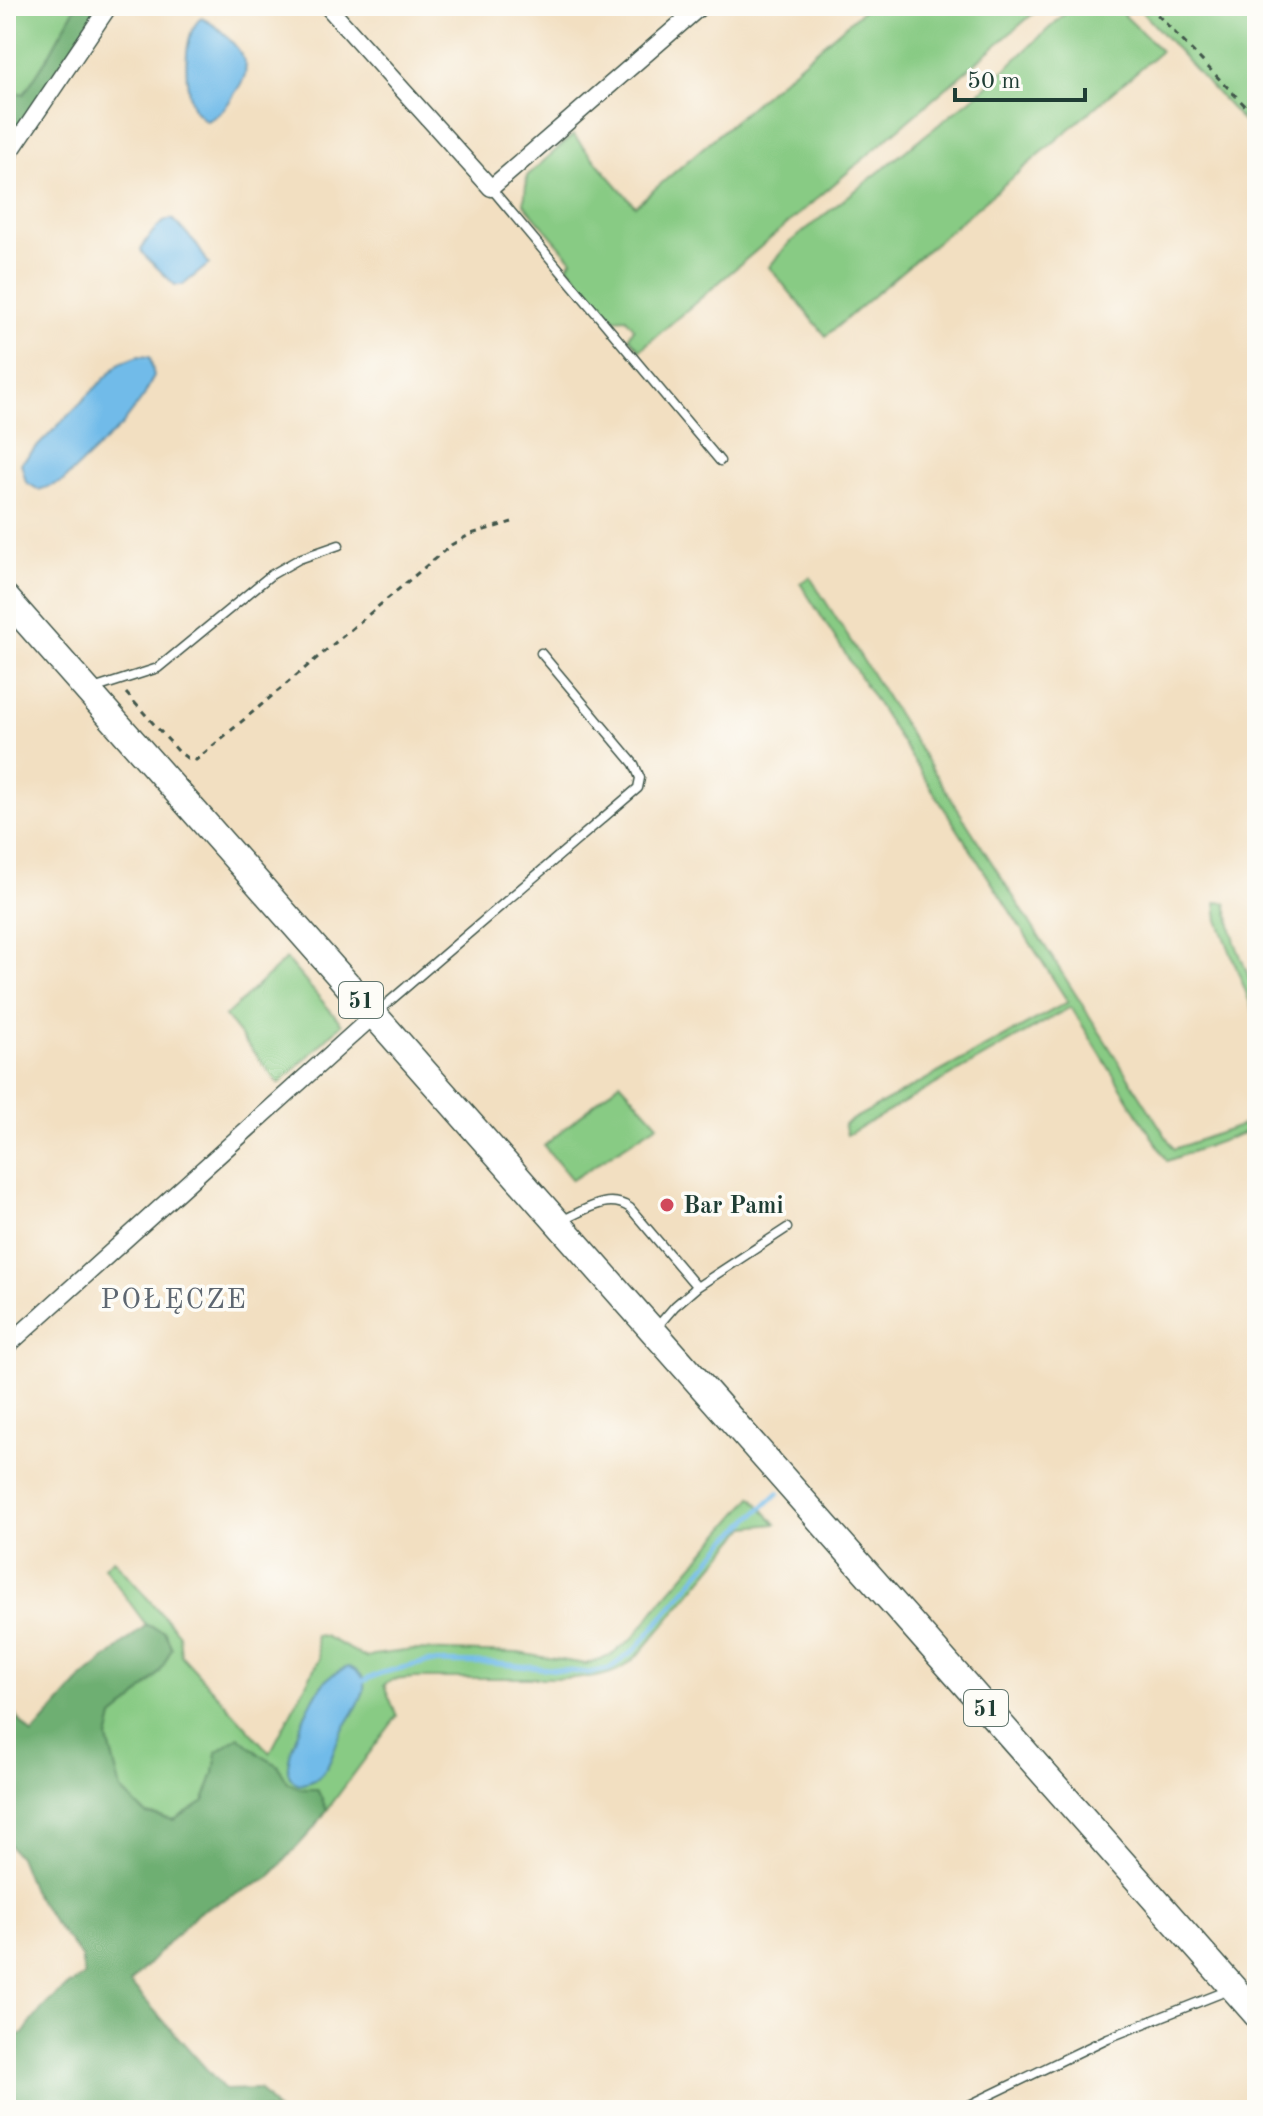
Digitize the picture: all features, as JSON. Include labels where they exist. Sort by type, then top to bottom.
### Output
[{"type":"main road","name":"51","points":[[6,598],[101,686],[374,1015],[1248,1999]]},
{"type":"street","points":[[6,158],[109,6]]},
{"type":"street","points":[[327,6],[491,188],[701,6]]},
{"type":"street","points":[[6,1347],[374,1015]]},
{"type":"lane","points":[[491,188],[720,461]]},
{"type":"lane","points":[[101,686],[158,668],[271,575],[299,559],[339,545]]},
{"type":"lane","points":[[374,1015],[638,788],[640,778],[634,764],[541,653]]},
{"type":"lane","points":[[558,1223],[597,1204],[610,1200],[621,1202],[630,1208],[697,1287]]},
{"type":"lane","points":[[653,1331],[697,1287],[787,1228]]},
{"type":"lane","points":[[959,2110],[1108,2038],[1248,1999]]},
{"type":"path","points":[[1149,6],[1257,118]]},
{"type":"path","points":[[101,686],[131,697],[179,752],[196,760],[451,545],[471,534],[512,522]]},
{"type":"green space","points":[[6,6],[76,6],[24,94],[6,88]]},
{"type":"green space","points":[[76,6],[100,6],[6,146],[6,88],[24,94]]},
{"type":"green space","points":[[868,6],[1042,6],[640,350],[629,337],[634,328],[626,318],[614,319],[567,266],[572,260],[524,204],[527,176],[573,135],[635,206]]},
{"type":"green space","points":[[1073,6],[1116,7],[1161,51],[826,336],[769,267],[789,243],[985,88]]},
{"type":"green space","points":[[1137,6],[1257,6],[1257,137]]},
{"type":"green space","points":[[810,577],[1174,1149],[1257,1120],[1257,1128],[1167,1161],[1071,1007],[847,1135],[844,1124],[1068,1002],[800,583]]},
{"type":"green space","points":[[1216,902],[1226,903],[1235,942],[1257,998],[1257,1021],[1218,920]]},
{"type":"green space","points":[[286,959],[342,1024],[279,1084],[225,1016]]},
{"type":"green space","points":[[620,1082],[658,1124],[572,1180],[544,1146]]},
{"type":"green space","points":[[752,1497],[776,1524],[746,1527],[641,1652],[617,1670],[588,1678],[414,1678],[393,1680],[384,1685],[397,1716],[327,1810],[317,1790],[300,1789],[288,1783],[278,1766],[239,1738],[217,1752],[214,1773],[204,1801],[174,1820],[146,1814],[121,1790],[108,1739],[113,1717],[133,1701],[164,1631],[146,1625],[104,1567],[113,1559],[179,1634],[181,1655],[270,1753],[319,1659],[315,1635],[324,1636],[367,1658],[413,1650],[518,1653],[586,1664],[613,1654],[634,1637]]},
{"type":"green space","points":[[146,1625],[164,1631],[172,1648],[160,1672],[113,1717],[108,1739],[121,1790],[146,1814],[174,1820],[204,1801],[214,1773],[217,1752],[239,1737],[278,1766],[288,1783],[300,1789],[317,1789],[327,1810],[268,1879],[198,1912],[130,1983],[225,2090],[259,2089],[277,2110],[6,2110],[6,2037],[23,2034],[50,2001],[84,1976],[81,1956],[32,1890],[19,1857],[6,1842],[6,1704],[32,1735],[82,1678]]},
{"type":"water","points":[[201,18],[231,41],[245,66],[243,80],[228,104],[206,121],[193,107],[186,60],[190,35]]},
{"type":"water","points":[[172,219],[194,241],[209,264],[183,285],[175,285],[141,250],[158,227]]},
{"type":"water","points":[[138,356],[150,357],[154,376],[144,396],[122,425],[62,482],[39,490],[26,482],[21,463],[120,363]]},
{"type":"water","points":[[349,1667],[364,1680],[361,1699],[323,1773],[299,1785],[289,1776],[288,1763],[300,1726],[323,1684]]},
{"type":"waterway","points":[[363,1681],[381,1673],[427,1662],[490,1663],[589,1673],[609,1669],[636,1649],[725,1542],[778,1493]]},
{"type":"place","name":"Bar Pami","points":[[667,1205]]},
{"type":"district","name":"POŁĘCZE","points":[[174,1298]]}]
